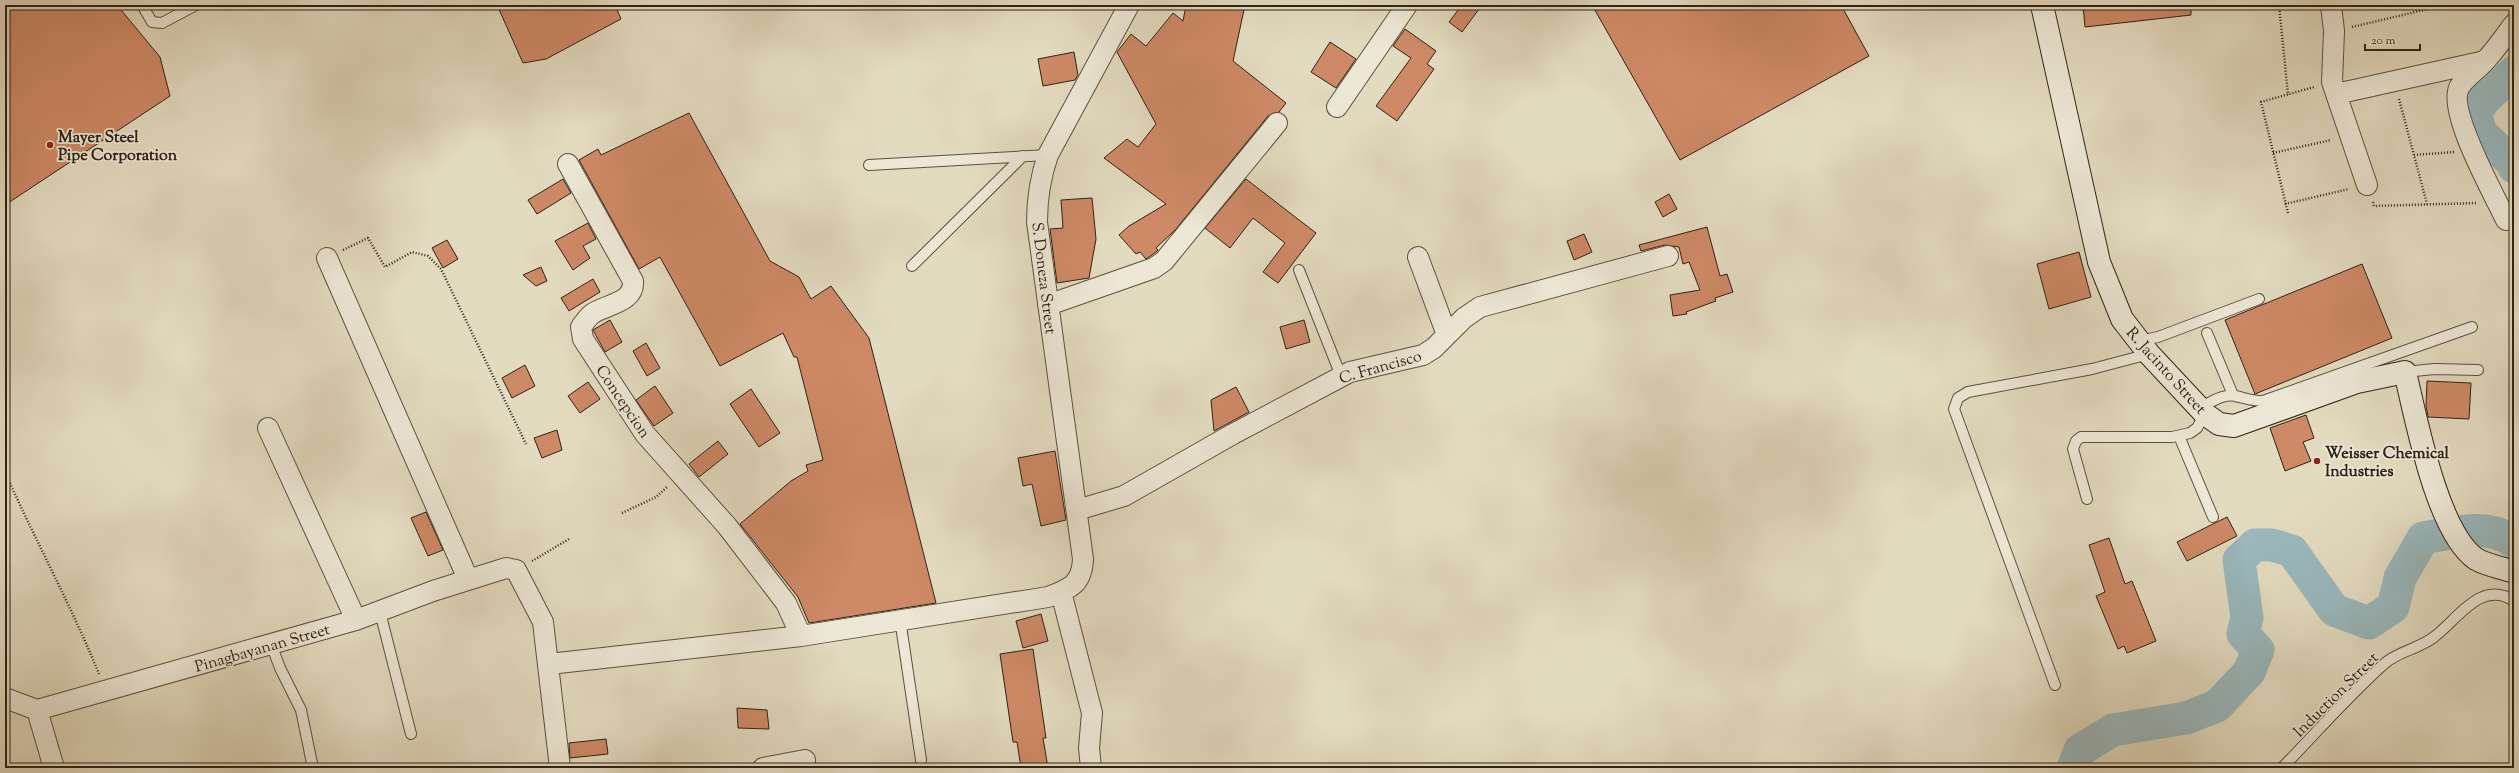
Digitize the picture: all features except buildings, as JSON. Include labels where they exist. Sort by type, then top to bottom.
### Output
[{"type":"street","name":"S. Doneza Street","points":[[1061,592],[1077,582],[1083,572],[1084,559],[1037,222],[1039,179],[1048,155],[1130,5]]},
{"type":"street","points":[[1337,107],[1406,5]]},
{"type":"street","name":"R. Jacinto Street","points":[[2042,5],[2099,262],[2122,319],[2144,348],[2202,411],[2219,424],[2234,426],[2357,382],[2405,372]]},
{"type":"street","points":[[2331,5],[2334,31],[2334,88],[2367,184]]},
{"type":"street","points":[[2502,211],[2473,151],[2458,114],[2456,99],[2459,87],[2485,61],[2514,24]]},
{"type":"street","points":[[2334,88],[2394,83],[2485,61]]},
{"type":"street","points":[[1048,305],[1154,268],[1164,261],[1277,123]]},
{"type":"street","name":"Concepcion","points":[[568,164],[633,281],[634,289],[630,296],[591,314],[581,327],[583,339],[645,434],[727,526],[786,603],[801,636]]},
{"type":"street","name":"C. Francisco","points":[[1077,510],[1124,496],[1342,376],[1423,355],[1434,348],[1464,318],[1487,304],[1668,256]]},
{"type":"street","points":[[1418,257],[1447,335]]},
{"type":"street","points":[[327,258],[468,579]]},
{"type":"street","points":[[2405,372],[2434,488],[2463,547],[2477,559],[2514,572]]},
{"type":"street","points":[[268,428],[356,620]]},
{"type":"street","name":"Pinagbayanan Street","points":[[37,710],[356,620],[494,570],[506,568],[516,570]]},
{"type":"street","points":[[516,570],[543,622],[560,768]]},
{"type":"street","points":[[549,664],[801,636],[900,619],[1048,597],[1061,592],[1092,713],[1089,752],[1091,768]]},
{"type":"street","points":[[5,698],[37,710],[54,768]]},
{"type":"street","points":[[763,768],[805,760]]},
{"type":"lane","points":[[142,5],[152,22],[162,23],[196,5]]},
{"type":"lane","points":[[869,165],[1048,155]]},
{"type":"lane","points":[[912,266],[1023,156]]},
{"type":"lane","points":[[1299,270],[1342,376]]},
{"type":"lane","points":[[2055,685],[1954,408],[1958,398],[1968,392],[2092,369],[2144,348],[2158,337],[2258,299]]},
{"type":"lane","points":[[2087,499],[2073,449],[2076,441],[2081,437],[2179,436],[2197,428],[2202,411],[2210,402],[2233,395],[2249,401],[2263,401],[2472,327]]},
{"type":"lane","points":[[2207,333],[2233,395]]},
{"type":"lane","points":[[2405,372],[2434,369],[2478,370]]},
{"type":"lane","points":[[2179,436],[2213,517]]},
{"type":"lane","name":"Induction Street","points":[[2282,768],[2385,663],[2429,641],[2476,599],[2489,594],[2502,594],[2514,601]]},
{"type":"lane","points":[[380,612],[411,734]]},
{"type":"lane","points":[[900,619],[921,760]]},
{"type":"lane","points":[[271,644],[280,668],[301,710],[313,768]]},
{"type":"path","points":[[2279,5],[2288,95]]},
{"type":"path","points":[[2334,31],[2445,5]]},
{"type":"path","points":[[2394,83],[2427,204]]},
{"type":"path","points":[[2288,213],[2261,102],[2288,95],[2334,88]]},
{"type":"path","points":[[2273,153],[2350,135]]},
{"type":"path","points":[[2414,155],[2473,151]]},
{"type":"path","points":[[2286,204],[2367,184],[2374,206],[2427,204],[2502,211]]},
{"type":"path","points":[[327,258],[368,238],[385,267],[412,252],[428,256],[441,269],[526,444]]},
{"type":"path","points":[[5,472],[40,550],[76,617],[106,691]]},
{"type":"path","points":[[622,513],[656,497],[681,475]]},
{"type":"path","points":[[516,570],[569,538]]},
{"type":"waterway","points":[[2514,72],[2483,101],[2475,114],[2481,133],[2513,163],[2514,167]]},
{"type":"waterway","points":[[2073,768],[2080,750],[2113,730],[2186,718],[2217,706],[2249,672],[2258,650],[2243,634],[2247,618],[2239,560],[2255,545],[2272,545],[2292,551],[2334,610],[2369,623],[2393,607],[2400,578],[2423,538],[2458,532],[2482,531],[2493,532],[2514,542]]},
{"type":"place","name":"Mayer Steel Pipe Corporation","points":[[50,145]]},
{"type":"place","name":"Weisser Chemical Industries","points":[[2317,461]]}]
